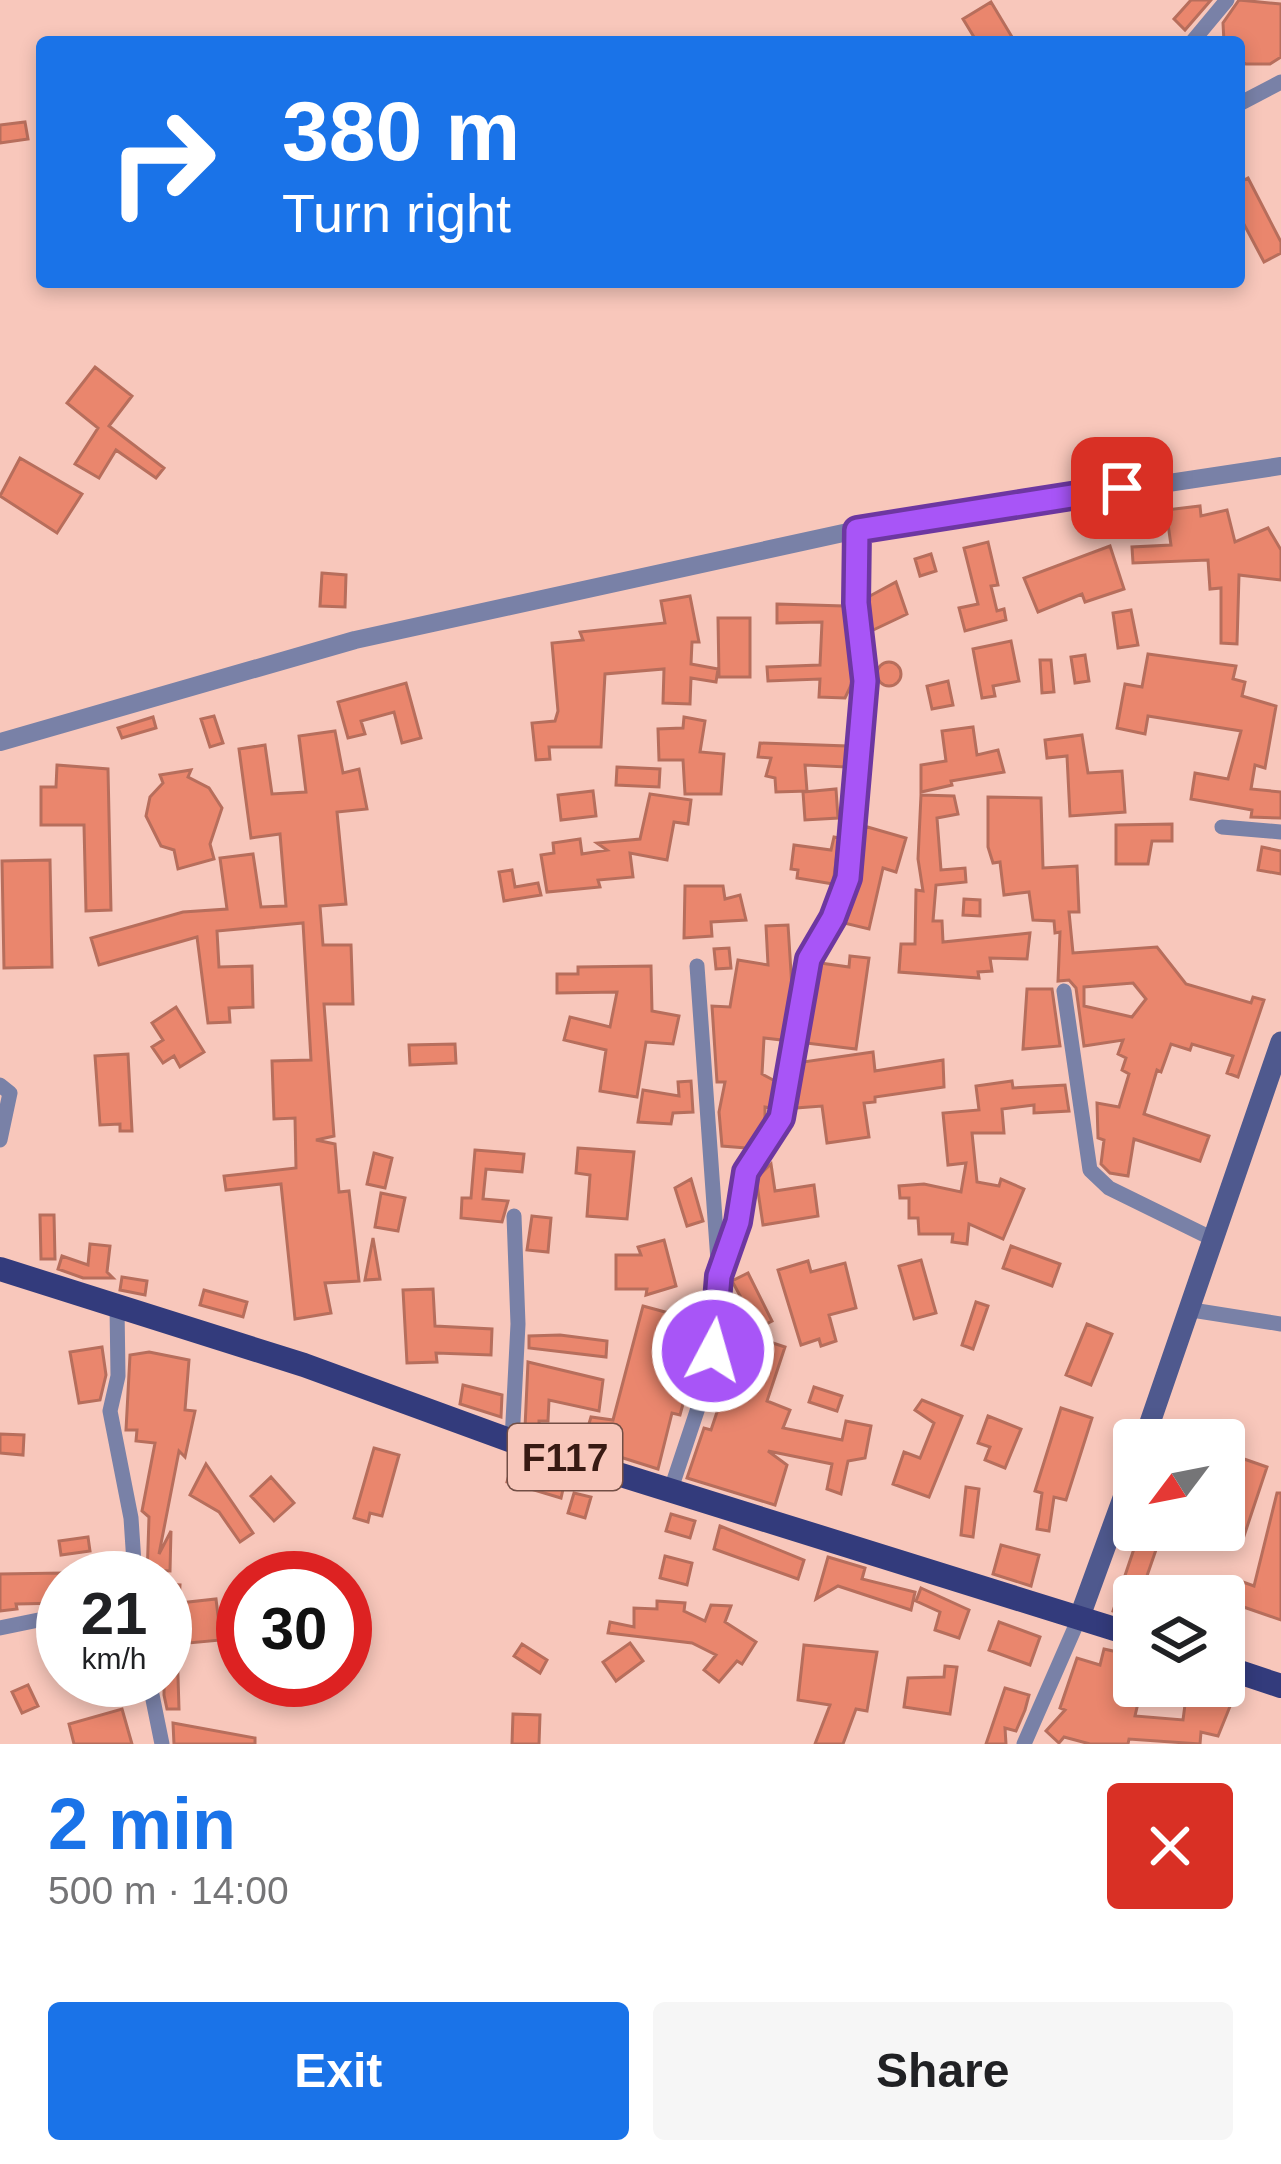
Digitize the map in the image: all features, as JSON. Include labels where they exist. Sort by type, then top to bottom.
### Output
[{"type":"main road","points":[[1152,1419],[1281,1042]]},
{"type":"main road","name":"F117","points":[[0,1270],[304,1365],[512,1441],[1113,1628]]},
{"type":"main road","points":[[1080,1616],[1113,1526]]},
{"type":"main road","points":[[1245,1674],[1281,1686]]},
{"type":"street","points":[[1197,36],[1227,0]]},
{"type":"street","points":[[1245,101],[1281,82]]},
{"type":"street","points":[[0,742],[355,640],[857,530],[1281,466]]},
{"type":"street","points":[[719,1276],[738,1222],[746,1172],[781,1118],[809,959],[833,918],[848,878],[865,681],[856,603],[857,530]]},
{"type":"street","points":[[1222,827],[1281,832]]},
{"type":"street","points":[[671,1489],[713,1351],[719,1276],[697,966]]},
{"type":"street","points":[[1064,991],[1090,1170],[1108,1188],[1215,1240]]},
{"type":"street","points":[[0,1085],[10,1093],[11,1104],[0,1140]]},
{"type":"street","points":[[512,1441],[518,1324],[514,1216]]},
{"type":"street","points":[[117,1306],[118,1376],[110,1411],[133,1551]]},
{"type":"street","points":[[1192,1310],[1281,1324]]},
{"type":"street","points":[[1024,1744],[1080,1616]]},
{"type":"street","points":[[0,1628],[36,1621]]},
{"type":"street","points":[[154,1707],[162,1744]]},
{"type":"building","points":[[1191,0],[1211,0],[1185,30],[1174,19]]},
{"type":"building","points":[[1239,0],[1281,4],[1281,57],[1270,64],[1245,63],[1245,36],[1224,36],[1223,23]]},
{"type":"building","points":[[991,2],[1011,36],[973,36],[963,19]]},
{"type":"building","points":[[25,122],[28,139],[0,143],[0,125]]},
{"type":"building","points":[[1245,180],[1281,242],[1281,253],[1264,262],[1245,226]]},
{"type":"building","points":[[95,367],[132,396],[109,426],[164,468],[156,478],[116,450],[99,478],[75,464],[98,428],[67,403]]},
{"type":"building","points":[[20,458],[82,494],[57,533],[0,496]]},
{"type":"building","points":[[1200,506],[1201,516],[1227,510],[1235,542],[1268,528],[1281,550],[1281,580],[1239,575],[1237,644],[1221,643],[1221,588],[1210,589],[1208,560],[1133,563],[1132,547],[1171,545],[1166,510]]},
{"type":"building","points":[[988,542],[998,585],[991,586],[997,611],[1004,609],[1006,620],[965,631],[959,608],[978,604],[964,548]]},
{"type":"building","points":[[1110,546],[1124,589],[1085,602],[1082,594],[1038,612],[1024,578]]},
{"type":"building","points":[[931,554],[936,571],[920,576],[915,559]]},
{"type":"building","points":[[322,573],[346,575],[345,607],[320,606]]},
{"type":"building","points":[[896,582],[907,614],[871,631],[868,597]]},
{"type":"building","points":[[690,596],[699,642],[692,642],[691,664],[718,669],[716,682],[691,678],[690,704],[663,703],[664,669],[605,674],[601,747],[549,747],[550,759],[536,760],[532,723],[555,721],[558,711],[552,643],[583,640],[580,632],[665,623],[661,601]]},
{"type":"building","points":[[777,604],[844,606],[853,681],[845,698],[819,697],[820,679],[768,681],[767,667],[820,665],[822,622],[777,623]]},
{"type":"building","points":[[1131,610],[1138,645],[1118,648],[1113,613]]},
{"type":"building","points":[[718,618],[750,618],[750,677],[719,677]]},
{"type":"building","points":[[1011,641],[1019,681],[993,686],[995,696],[982,698],[973,649]]},
{"type":"building","points":[[1148,654],[1236,666],[1233,679],[1245,682],[1242,696],[1276,706],[1265,768],[1255,765],[1251,789],[1281,792],[1281,818],[1251,817],[1252,810],[1191,799],[1195,773],[1228,779],[1241,731],[1148,716],[1145,734],[1117,728],[1125,684],[1142,687]]},
{"type":"building","points":[[1085,655],[1089,681],[1075,683],[1071,657]]},
{"type":"building","points":[[1040,660],[1051,660],[1054,692],[1042,693]]},
{"type":"building","points":[[889,662],[901,674],[889,686],[877,674]]},
{"type":"building","points":[[948,681],[953,705],[932,709],[927,686]]},
{"type":"building","points":[[406,683],[421,738],[402,743],[394,712],[361,721],[365,734],[348,738],[338,702]]},
{"type":"building","points":[[214,716],[223,743],[210,747],[201,719]]},
{"type":"building","points":[[153,717],[156,728],[122,738],[118,728]]},
{"type":"building","points":[[684,717],[705,721],[700,752],[724,754],[721,794],[685,794],[683,760],[659,760],[658,729],[683,728]]},
{"type":"building","points":[[973,727],[977,755],[998,750],[1004,772],[951,781],[952,785],[921,792],[921,765],[946,761],[942,731]]},
{"type":"building","points":[[335,731],[343,773],[359,769],[367,809],[337,812],[346,904],[320,906],[323,945],[351,945],[353,1004],[324,1004],[334,1136],[316,1140],[335,1144],[339,1192],[349,1191],[359,1281],[325,1283],[331,1313],[295,1319],[281,1184],[226,1190],[224,1176],[296,1168],[295,1118],[274,1119],[272,1061],[311,1060],[303,923],[217,931],[219,967],[252,966],[253,1007],[229,1008],[230,1022],[208,1023],[197,937],[99,965],[91,938],[183,912],[227,909],[220,858],[253,854],[261,907],[286,906],[280,834],[251,838],[239,749],[265,745],[272,794],[306,792],[299,736]]},
{"type":"building","points":[[1082,735],[1088,773],[1122,771],[1125,812],[1070,816],[1067,756],[1047,758],[1045,740]]},
{"type":"building","points":[[760,743],[847,746],[846,767],[805,765],[807,791],[776,792],[775,778],[766,776],[771,758],[758,757]]},
{"type":"building","points":[[57,765],[108,769],[111,910],[86,911],[84,825],[41,825],[41,787],[56,787]]},
{"type":"building","points":[[617,767],[660,769],[659,787],[616,785]]},
{"type":"building","points":[[191,770],[188,777],[209,788],[222,808],[210,844],[214,859],[178,869],[174,850],[161,846],[146,816],[150,797],[163,783],[160,775]]},
{"type":"building","points":[[836,789],[838,818],[805,820],[803,792]]},
{"type":"building","points":[[593,791],[596,816],[561,820],[558,795]]},
{"type":"building","points":[[650,794],[691,800],[688,824],[674,822],[667,860],[630,853],[633,877],[598,880],[600,887],[547,892],[541,855],[554,853],[553,843],[580,839],[582,854],[607,850],[597,843],[640,839]]},
{"type":"building","points":[[921,795],[954,796],[958,814],[937,818],[941,870],[965,868],[966,882],[936,885],[933,921],[942,921],[943,942],[1030,933],[1027,959],[990,958],[992,971],[978,972],[979,978],[899,972],[901,944],[915,944],[916,890],[923,891],[918,859]]},
{"type":"building","points":[[988,797],[1041,798],[1043,868],[1077,866],[1079,912],[1069,912],[1073,953],[1157,947],[1186,984],[1251,1003],[1253,997],[1264,1000],[1238,1077],[1227,1073],[1233,1056],[1192,1044],[1190,1050],[1171,1044],[1161,1072],[1157,1070],[1144,1114],[1209,1136],[1200,1161],[1134,1139],[1128,1176],[1110,1173],[1101,1164],[1104,1140],[1098,1138],[1097,1103],[1119,1107],[1129,1074],[1122,1070],[1126,1058],[1118,1054],[1123,1040],[1084,1046],[1076,988],[1069,980],[1058,981],[1060,932],[1055,933],[1054,921],[1033,920],[1029,892],[1004,895],[1000,862],[993,863],[988,847]],"holes":[[[1133,983],[1146,999],[1132,1017],[1084,1006],[1084,987]]]},
{"type":"building","points":[[1172,824],[1172,841],[1152,841],[1148,864],[1116,864],[1116,825]]},
{"type":"building","points":[[864,826],[906,838],[896,872],[883,868],[869,929],[844,923],[860,880]]},
{"type":"building","points":[[834,837],[839,838],[833,884],[797,878],[798,870],[791,869],[794,845],[831,850]]},
{"type":"building","points":[[1262,847],[1281,851],[1281,874],[1258,870]]},
{"type":"building","points":[[50,860],[52,967],[4,968],[2,861]]},
{"type":"building","points":[[512,870],[515,887],[538,883],[541,895],[504,901],[499,872]]},
{"type":"building","points":[[685,886],[723,886],[725,899],[740,895],[746,920],[711,922],[712,936],[684,938]]},
{"type":"building","points":[[964,899],[980,900],[980,916],[963,915]]},
{"type":"building","points":[[788,925],[792,988],[782,1040],[764,1038],[762,1074],[775,1081],[771,1108],[765,1107],[765,1120],[746,1148],[722,1146],[719,1112],[725,1082],[717,1082],[712,1006],[730,1007],[738,960],[768,965],[766,926]]},
{"type":"building","points":[[729,948],[731,968],[716,969],[714,949]]},
{"type":"building","points":[[850,956],[869,958],[856,1049],[806,1043],[820,963],[849,967]]},
{"type":"building","points":[[651,966],[652,1011],[679,1016],[673,1044],[646,1042],[637,1097],[600,1091],[606,1050],[564,1040],[570,1017],[610,1027],[617,992],[557,993],[557,974],[578,974],[578,967]]},
{"type":"building","points":[[1027,989],[1052,989],[1060,1046],[1023,1049]]},
{"type":"building","points":[[176,1007],[204,1052],[180,1067],[174,1056],[163,1063],[152,1047],[163,1040],[152,1023]]},
{"type":"building","points":[[455,1044],[456,1063],[410,1065],[409,1045]]},
{"type":"building","points":[[873,1052],[875,1071],[943,1060],[944,1087],[875,1097],[875,1102],[864,1103],[869,1137],[827,1143],[822,1106],[795,1108],[803,1062]]},
{"type":"building","points":[[128,1054],[132,1131],[120,1131],[120,1124],[100,1125],[95,1056]]},
{"type":"building","points":[[691,1081],[693,1112],[673,1113],[671,1124],[638,1122],[643,1090],[679,1096],[678,1082]]},
{"type":"building","points":[[1012,1081],[1013,1088],[1065,1085],[1069,1111],[1034,1113],[1034,1105],[1002,1109],[1004,1133],[972,1133],[977,1182],[999,1186],[1001,1179],[1024,1189],[1003,1239],[969,1224],[967,1244],[952,1242],[953,1234],[919,1234],[918,1218],[909,1218],[909,1198],[900,1198],[899,1186],[924,1184],[961,1192],[966,1163],[948,1165],[943,1113],[979,1110],[976,1086]]},
{"type":"building","points":[[578,1148],[634,1152],[627,1219],[587,1216],[590,1175],[576,1173]]},
{"type":"building","points":[[475,1150],[524,1154],[522,1172],[486,1169],[483,1199],[508,1201],[502,1222],[461,1218],[462,1198],[471,1198]]},
{"type":"building","points":[[374,1153],[392,1158],[385,1188],[367,1184]]},
{"type":"building","points":[[771,1164],[775,1191],[814,1185],[818,1216],[763,1225],[756,1178]]},
{"type":"building","points":[[691,1179],[703,1221],[687,1226],[675,1188]]},
{"type":"building","points":[[381,1193],[405,1198],[398,1231],[375,1227]]},
{"type":"building","points":[[40,1215],[54,1215],[55,1259],[41,1259]]},
{"type":"building","points":[[532,1216],[551,1218],[548,1252],[527,1250]]},
{"type":"building","points":[[373,1238],[380,1279],[365,1280]]},
{"type":"building","points":[[664,1240],[676,1286],[646,1295],[647,1289],[616,1289],[616,1255],[641,1255],[638,1247]]},
{"type":"building","points":[[90,1244],[110,1246],[107,1272],[113,1278],[83,1278],[58,1269],[62,1256],[88,1265]]},
{"type":"building","points":[[1011,1246],[1060,1264],[1052,1286],[1003,1268]]},
{"type":"building","points":[[921,1260],[936,1313],[914,1319],[899,1266]]},
{"type":"building","points":[[808,1261],[811,1272],[845,1263],[856,1308],[829,1315],[836,1341],[821,1346],[819,1339],[801,1345],[778,1270]]},
{"type":"building","points":[[748,1273],[772,1321],[746,1334],[785,1347],[767,1401],[790,1410],[783,1428],[842,1440],[846,1421],[871,1426],[865,1458],[848,1461],[841,1494],[827,1489],[832,1464],[768,1451],[787,1465],[775,1505],[687,1478],[704,1428],[711,1430],[718,1409],[711,1406],[714,1397],[717,1389],[724,1391],[733,1362],[728,1361],[746,1325],[738,1309],[745,1305],[732,1281]]},
{"type":"building","points":[[122,1277],[147,1281],[145,1295],[120,1290]]},
{"type":"building","points":[[433,1289],[435,1326],[492,1329],[491,1355],[436,1353],[437,1362],[407,1363],[403,1290]]},
{"type":"building","points":[[204,1290],[247,1302],[243,1317],[200,1305]]},
{"type":"building","points":[[976,1302],[988,1306],[973,1349],[962,1345]]},
{"type":"building","points":[[643,1306],[695,1320],[687,1349],[693,1350],[688,1386],[680,1415],[672,1413],[658,1469],[601,1451],[603,1443],[585,1437],[591,1417],[613,1420]]},
{"type":"building","points":[[1087,1324],[1112,1334],[1091,1385],[1066,1375]]},
{"type":"building","points":[[529,1336],[607,1341],[606,1357],[529,1348]]},
{"type":"building","points":[[102,1347],[106,1375],[100,1400],[79,1403],[70,1352]]},
{"type":"building","points":[[149,1352],[189,1360],[185,1410],[195,1411],[185,1457],[179,1451],[160,1551],[148,1551],[149,1517],[142,1511],[155,1443],[136,1441],[137,1430],[126,1430],[130,1355]]},
{"type":"building","points":[[528,1362],[603,1380],[599,1411],[549,1400],[548,1421],[539,1421],[539,1430],[525,1428]]},
{"type":"building","points":[[463,1385],[502,1395],[501,1417],[460,1404]]},
{"type":"building","points":[[814,1387],[842,1396],[837,1411],[809,1402]]},
{"type":"building","points":[[922,1400],[962,1416],[929,1497],[893,1484],[904,1452],[920,1458],[934,1423],[915,1410]]},
{"type":"building","points":[[1061,1408],[1092,1418],[1066,1500],[1054,1497],[1049,1531],[1037,1529],[1042,1493],[1035,1491]]},
{"type":"building","points":[[988,1416],[1021,1429],[1005,1468],[985,1460],[990,1447],[978,1443]]},
{"type":"building","points":[[0,1434],[24,1435],[23,1455],[0,1453]]},
{"type":"building","points":[[374,1448],[399,1455],[382,1516],[370,1513],[368,1522],[354,1518]]},
{"type":"building","points":[[1245,1459],[1267,1467],[1245,1533]]},
{"type":"building","points":[[206,1464],[253,1533],[240,1542],[219,1512],[190,1495]]},
{"type":"building","points":[[512,1464],[566,1476],[561,1498],[507,1482]]},
{"type":"building","points":[[271,1477],[294,1503],[274,1521],[251,1496]]},
{"type":"building","points":[[966,1487],[979,1489],[973,1537],[961,1535]]},
{"type":"building","points":[[574,1493],[591,1497],[585,1518],[568,1513]]},
{"type":"building","points":[[1277,1493],[1281,1493],[1281,1620],[1245,1608],[1245,1583],[1254,1586]]},
{"type":"building","points":[[671,1514],[695,1521],[690,1538],[666,1531]]},
{"type":"building","points":[[720,1526],[804,1560],[798,1579],[714,1549]]},
{"type":"building","points":[[171,1531],[170,1551],[161,1551]]},
{"type":"building","points":[[88,1537],[90,1551],[60,1551],[59,1541]]},
{"type":"building","points":[[1001,1545],[1039,1555],[1031,1586],[993,1574]]},
{"type":"building","points":[[1133,1551],[1156,1551],[1147,1575],[1125,1575]]},
{"type":"building","points":[[665,1556],[692,1563],[687,1585],[660,1578]]},
{"type":"building","points":[[828,1557],[865,1568],[862,1579],[915,1592],[911,1610],[838,1586],[816,1599]]},
{"type":"building","points":[[36,1573],[36,1604],[16,1604],[17,1609],[0,1611],[0,1574]]},
{"type":"building","points":[[921,1588],[969,1610],[959,1638],[935,1630],[940,1612],[916,1601]]},
{"type":"building","points":[[216,1599],[216,1640],[192,1643],[192,1602]]},
{"type":"building","points":[[657,1601],[685,1603],[684,1611],[705,1621],[711,1605],[731,1606],[725,1622],[756,1642],[742,1664],[737,1661],[719,1682],[704,1670],[716,1655],[692,1643],[608,1633],[610,1622],[634,1627],[634,1608],[657,1609]]},
{"type":"building","points":[[999,1622],[1040,1637],[1030,1665],[989,1650]]},
{"type":"building","points":[[630,1643],[643,1661],[616,1681],[603,1662]]},
{"type":"building","points":[[522,1644],[547,1660],[540,1673],[514,1656]]},
{"type":"building","points":[[804,1645],[877,1652],[867,1711],[856,1709],[843,1744],[815,1744],[830,1705],[798,1700]]},
{"type":"building","points":[[1104,1649],[1113,1651],[1113,1707],[1137,1707],[1135,1716],[1183,1720],[1185,1707],[1230,1707],[1218,1736],[1201,1732],[1200,1744],[1129,1739],[1128,1744],[1090,1744],[1064,1737],[1059,1743],[1046,1731],[1065,1710],[1060,1708],[1077,1658],[1100,1665]]},
{"type":"building","points":[[945,1666],[957,1667],[950,1714],[904,1707],[908,1678],[944,1677]]},
{"type":"building","points":[[28,1685],[36,1707],[22,1713],[12,1692]]},
{"type":"building","points":[[1005,1688],[1029,1695],[1025,1710],[1016,1731],[1005,1728],[1006,1744],[986,1744]]},
{"type":"building","points":[[122,1709],[132,1744],[74,1744],[69,1724]]},
{"type":"building","points":[[513,1714],[540,1715],[539,1744],[512,1744]]},
{"type":"building","points":[[173,1723],[255,1738],[255,1744],[174,1744]]},
{"type":"route","points":[[713,1351],[719,1276],[738,1222],[746,1172],[781,1118],[809,959],[833,918],[848,878],[865,681],[856,603],[857,530],[1122,488]]}]
